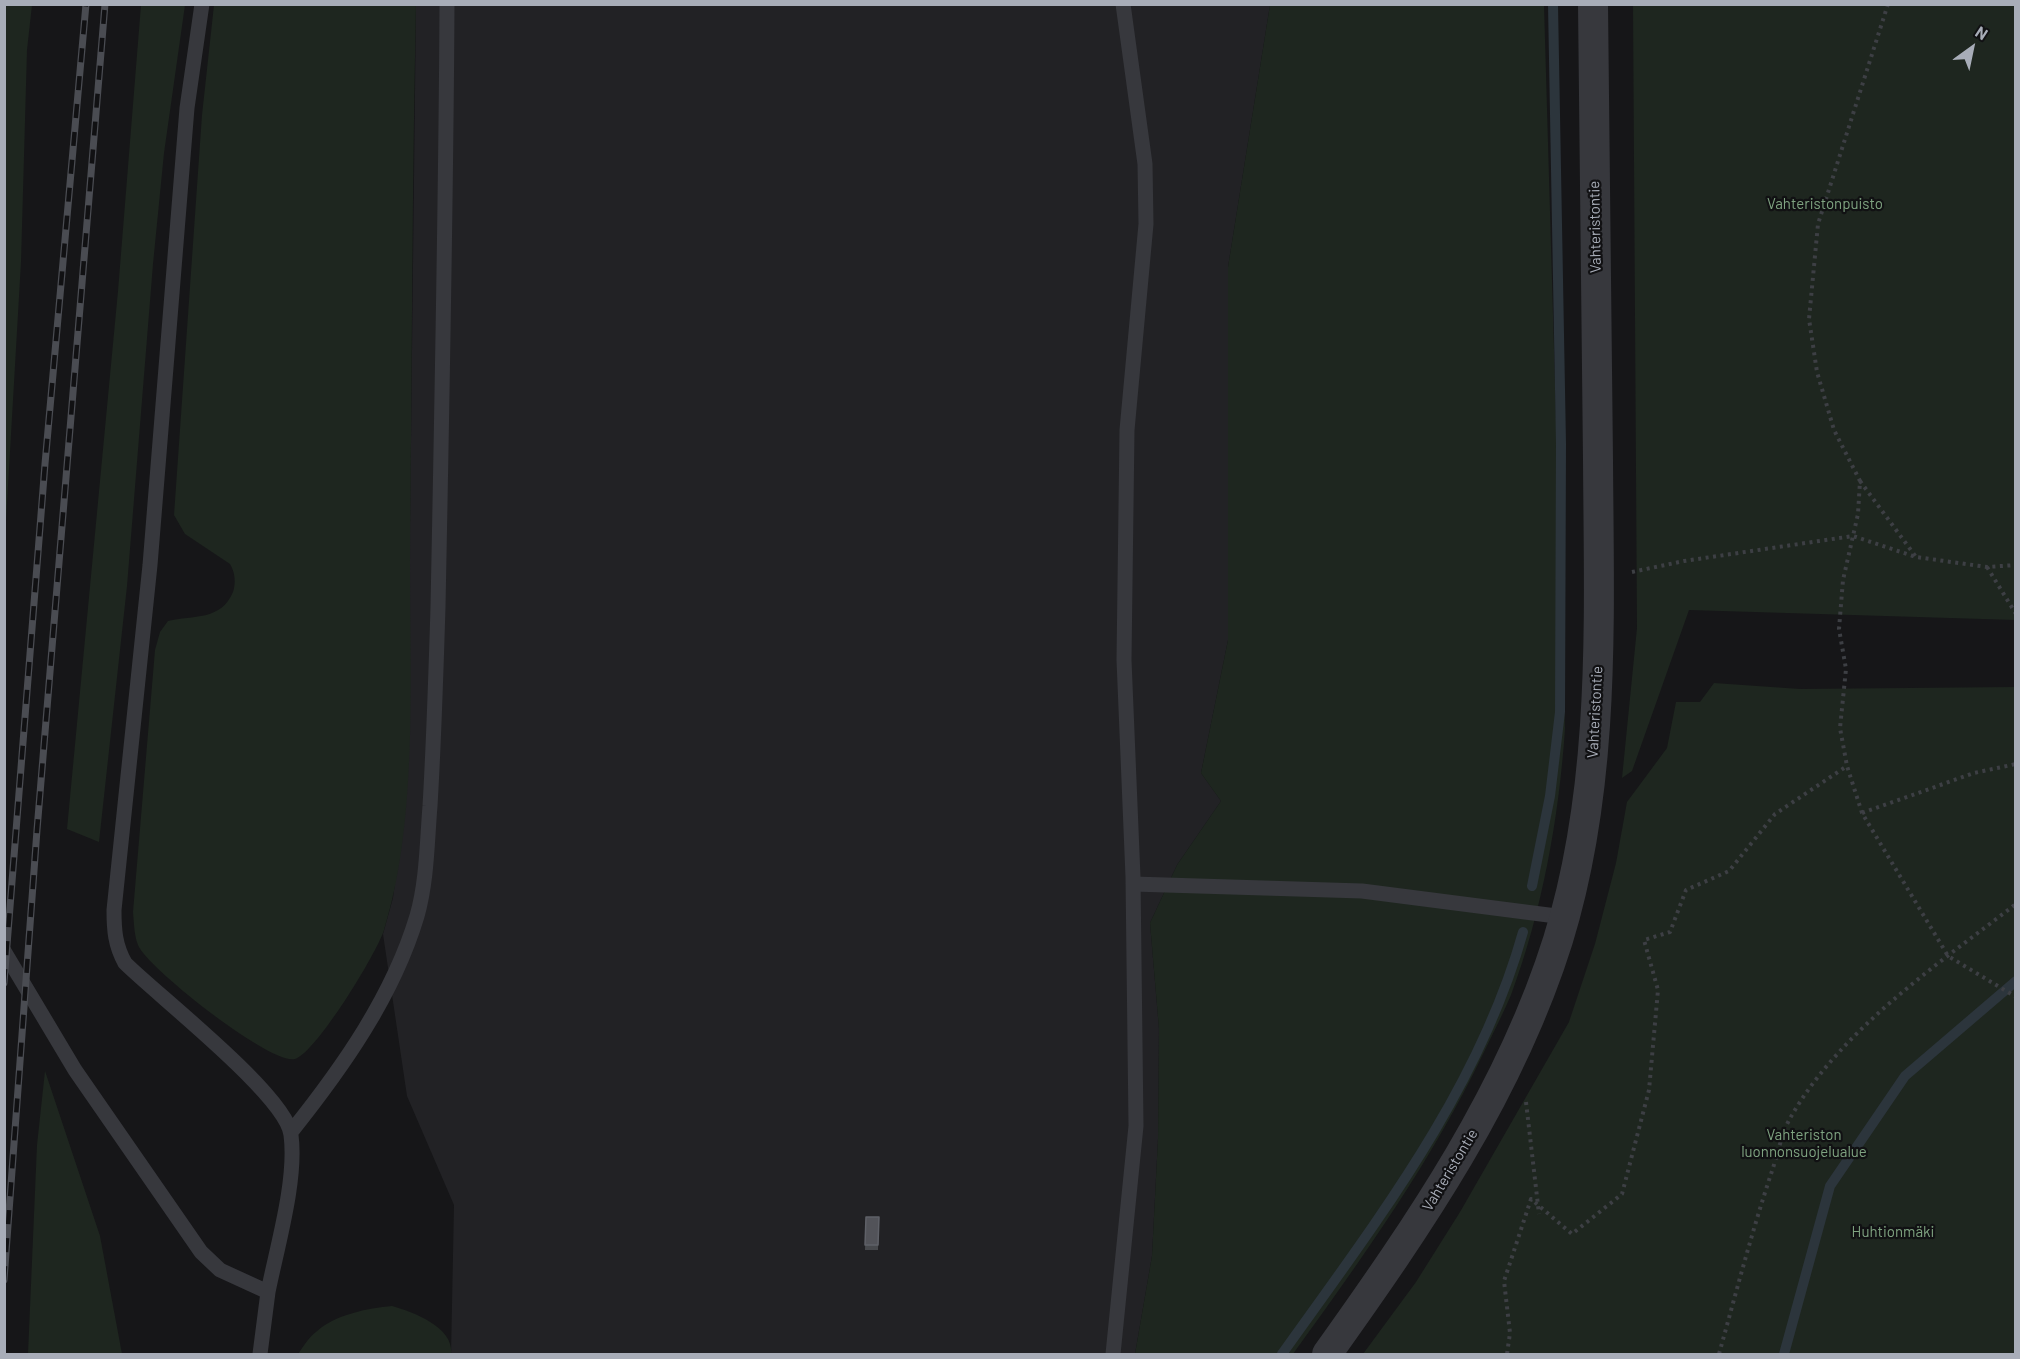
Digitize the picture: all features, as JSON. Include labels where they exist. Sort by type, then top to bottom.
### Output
[{"type":"street","name":"Vahteristontie","points":[[1327,1354],[1435,1197],[1478,1124],[1510,1062],[1533,1010],[1564,917],[1581,840],[1592,773],[1597,708],[1599,579],[1593,4]]},
{"type":"lane","points":[[202,4],[187,108],[150,565],[115,898],[114,932],[124,963],[249,1076],[281,1114],[291,1132],[289,1181],[268,1292],[260,1354]]},
{"type":"lane","points":[[291,1132],[323,1092],[388,988],[418,911],[425,870],[436,702],[445,274],[447,4]]},
{"type":"lane","points":[[1113,1354],[1136,1126],[1133,884],[1124,660],[1127,430],[1146,224],[1145,164],[1123,4]]},
{"type":"lane","points":[[1133,884],[1362,891],[1564,917]]},
{"type":"lane","points":[[4,951],[75,1070],[188,1236],[220,1270],[268,1292]]},
{"type":"path","points":[[1888,4],[1818,224],[1809,319],[1817,372],[1834,430],[1860,481],[1916,557]]},
{"type":"path","points":[[1860,481],[1858,514],[1844,580],[1839,629],[1846,669],[1840,728],[1847,766],[1862,813],[1948,956],[2016,997]]},
{"type":"path","points":[[1599,579],[1684,561],[1853,536],[1916,557],[1987,567],[2016,565]]},
{"type":"path","points":[[1987,567],[2016,614]]},
{"type":"path","points":[[1862,813],[1974,772],[2016,764]]},
{"type":"path","points":[[1507,1354],[1510,1333],[1504,1281],[1531,1199],[1572,1234],[1622,1194],[1649,1090],[1658,990],[1644,940],[1670,932],[1686,890],[1729,871],[1775,814],[1847,766]]},
{"type":"path","points":[[1719,1354],[1767,1186],[1790,1117],[1832,1057],[1948,956],[2016,904]]},
{"type":"path","points":[[1526,1100],[1539,1214]]},
{"type":"shaded area","points":[[416,5],[1270,5],[1228,267],[1228,640],[1201,773],[1221,801],[1177,865],[1150,923],[1159,1029],[1158,1139],[1152,1256],[1135,1354],[451,1354],[454,1205],[407,1096],[383,934],[393,898],[407,783]]},
{"type":"green space","points":[[5,4],[32,5],[27,50],[21,262],[5,538]]},
{"type":"green space","points":[[141,5],[185,5],[164,153],[127,586],[99,842],[67,829],[118,291]]},
{"type":"green space","points":[[214,5],[416,5],[410,561],[411,699],[407,796],[402,843],[395,888],[379,942],[331,1022],[305,1053],[295,1059],[282,1057],[238,1032],[163,974],[138,945],[133,912],[155,650],[160,632],[168,621],[205,615],[221,608],[228,601],[234,585],[234,574],[230,564],[185,534],[174,515],[202,115]]},
{"type":"green space","points":[[1270,5],[1544,5],[1565,729],[1562,763],[1553,830],[1540,898],[1522,963],[1505,1009],[1464,1092],[1419,1170],[1370,1245],[1293,1354],[1135,1354],[1152,1256],[1158,1139],[1159,1029],[1150,923],[1177,865],[1221,801],[1201,773],[1228,640],[1228,267]]},
{"type":"green space","name":"Vahteristonpuisto","points":[[1633,5],[2015,5],[2016,620],[1689,610],[1632,771],[1622,778],[1637,628]]},
{"type":"green space","name":"Vahteriston luonnonsuojelualue","points":[[1714,683],[1800,689],[2015,687],[2015,1354],[1363,1354],[1416,1282],[1460,1212],[1569,1022],[1595,944],[1616,863],[1627,802],[1667,748],[1676,702],[1700,702]]},
{"type":"green space","points":[[45,1071],[100,1236],[122,1354],[28,1354],[37,1145]]},
{"type":"green space","points":[[392,1306],[421,1317],[439,1329],[450,1344],[451,1354],[298,1354],[313,1334],[332,1321],[362,1311]]},
{"type":"building","points":[[866,1217],[879,1217],[878,1245],[865,1245]]},
{"type":"waterway","points":[[1532,886],[1550,796],[1560,712],[1561,444],[1553,4]]},
{"type":"waterway","points":[[1282,1354],[1388,1204],[1452,1100],[1480,1046],[1504,990],[1523,932]]},
{"type":"waterway","points":[[1784,1354],[1830,1186],[1905,1076],[2016,981]]},
{"type":"railway","points":[[4,983],[45,464],[86,4]]},
{"type":"railway","points":[[4,1280],[37,830],[105,4]]},
{"type":"park label","name":"Huhtionmäki","points":[[1893,1232]]}]
